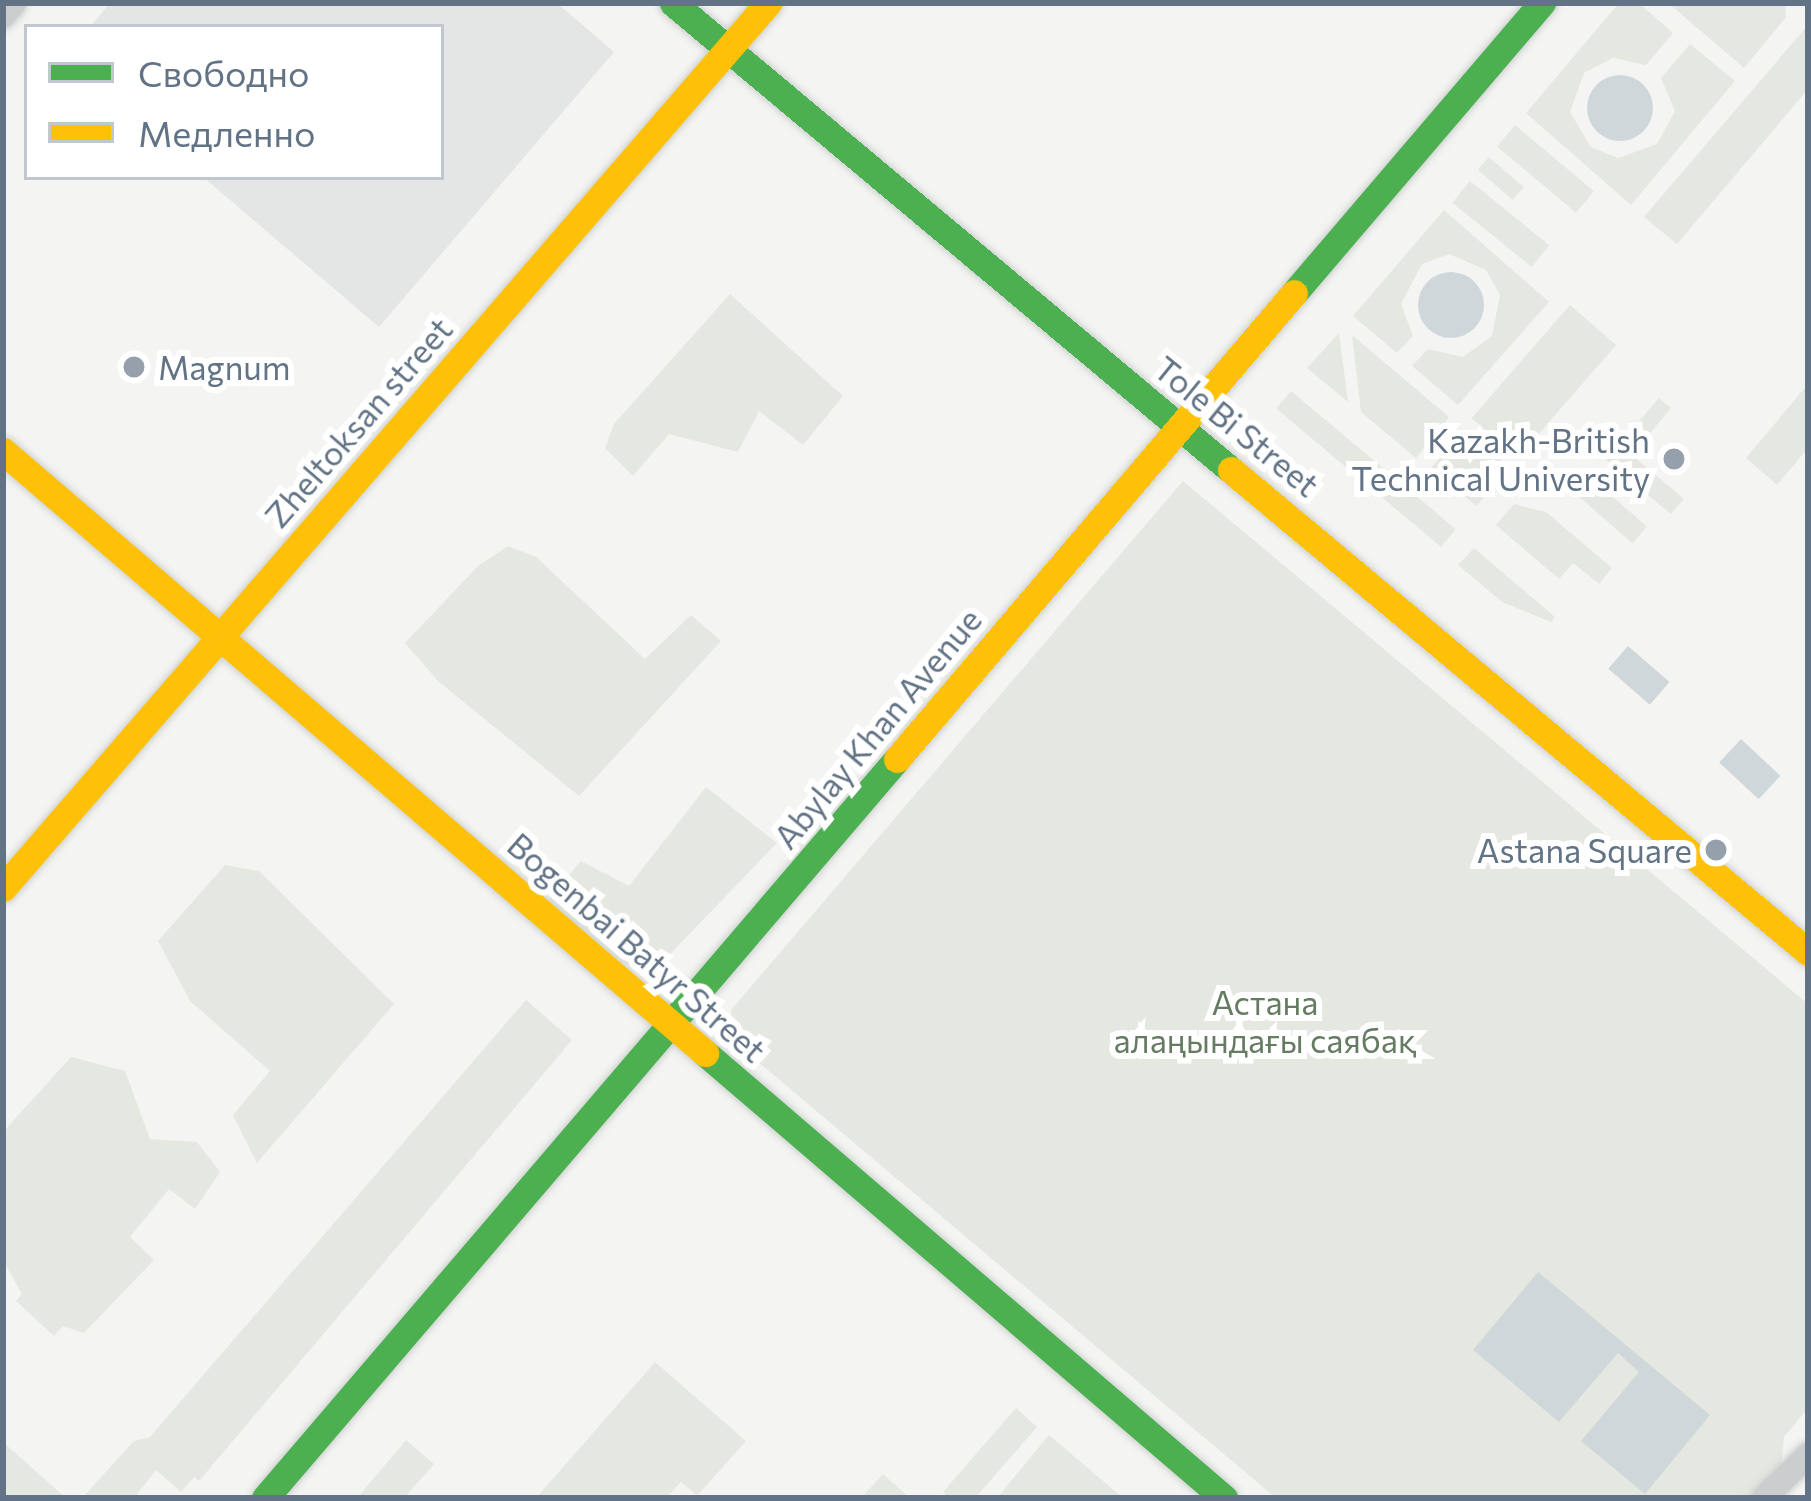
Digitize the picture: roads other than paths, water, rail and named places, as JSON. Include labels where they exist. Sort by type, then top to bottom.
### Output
[{"type":"street","points":[[3,16],[14,3]]},
{"type":"street","name":"Tole Bi Street","points":[[674,3],[1808,952]]},
{"type":"street","name":"Zheltoksan street","points":[[3,888],[768,3]]},
{"type":"street","name":"Abylay Khan Avenue","points":[[265,1498],[1542,3]]},
{"type":"street","name":"Bogenbai Batyr Street","points":[[3,452],[1223,1498]]},
{"type":"street","points":[[1764,1498],[1808,1455]]},
{"type":"place","name":"Magnum","points":[[134,367]]},
{"type":"place","name":"Kazakh-British Technical University","points":[[1674,459]]},
{"type":"place","name":"Astana Square","points":[[1716,850]]},
{"type":"park label","name":"Астана алаңындағы саябақ","points":[[1265,1021]]}]
